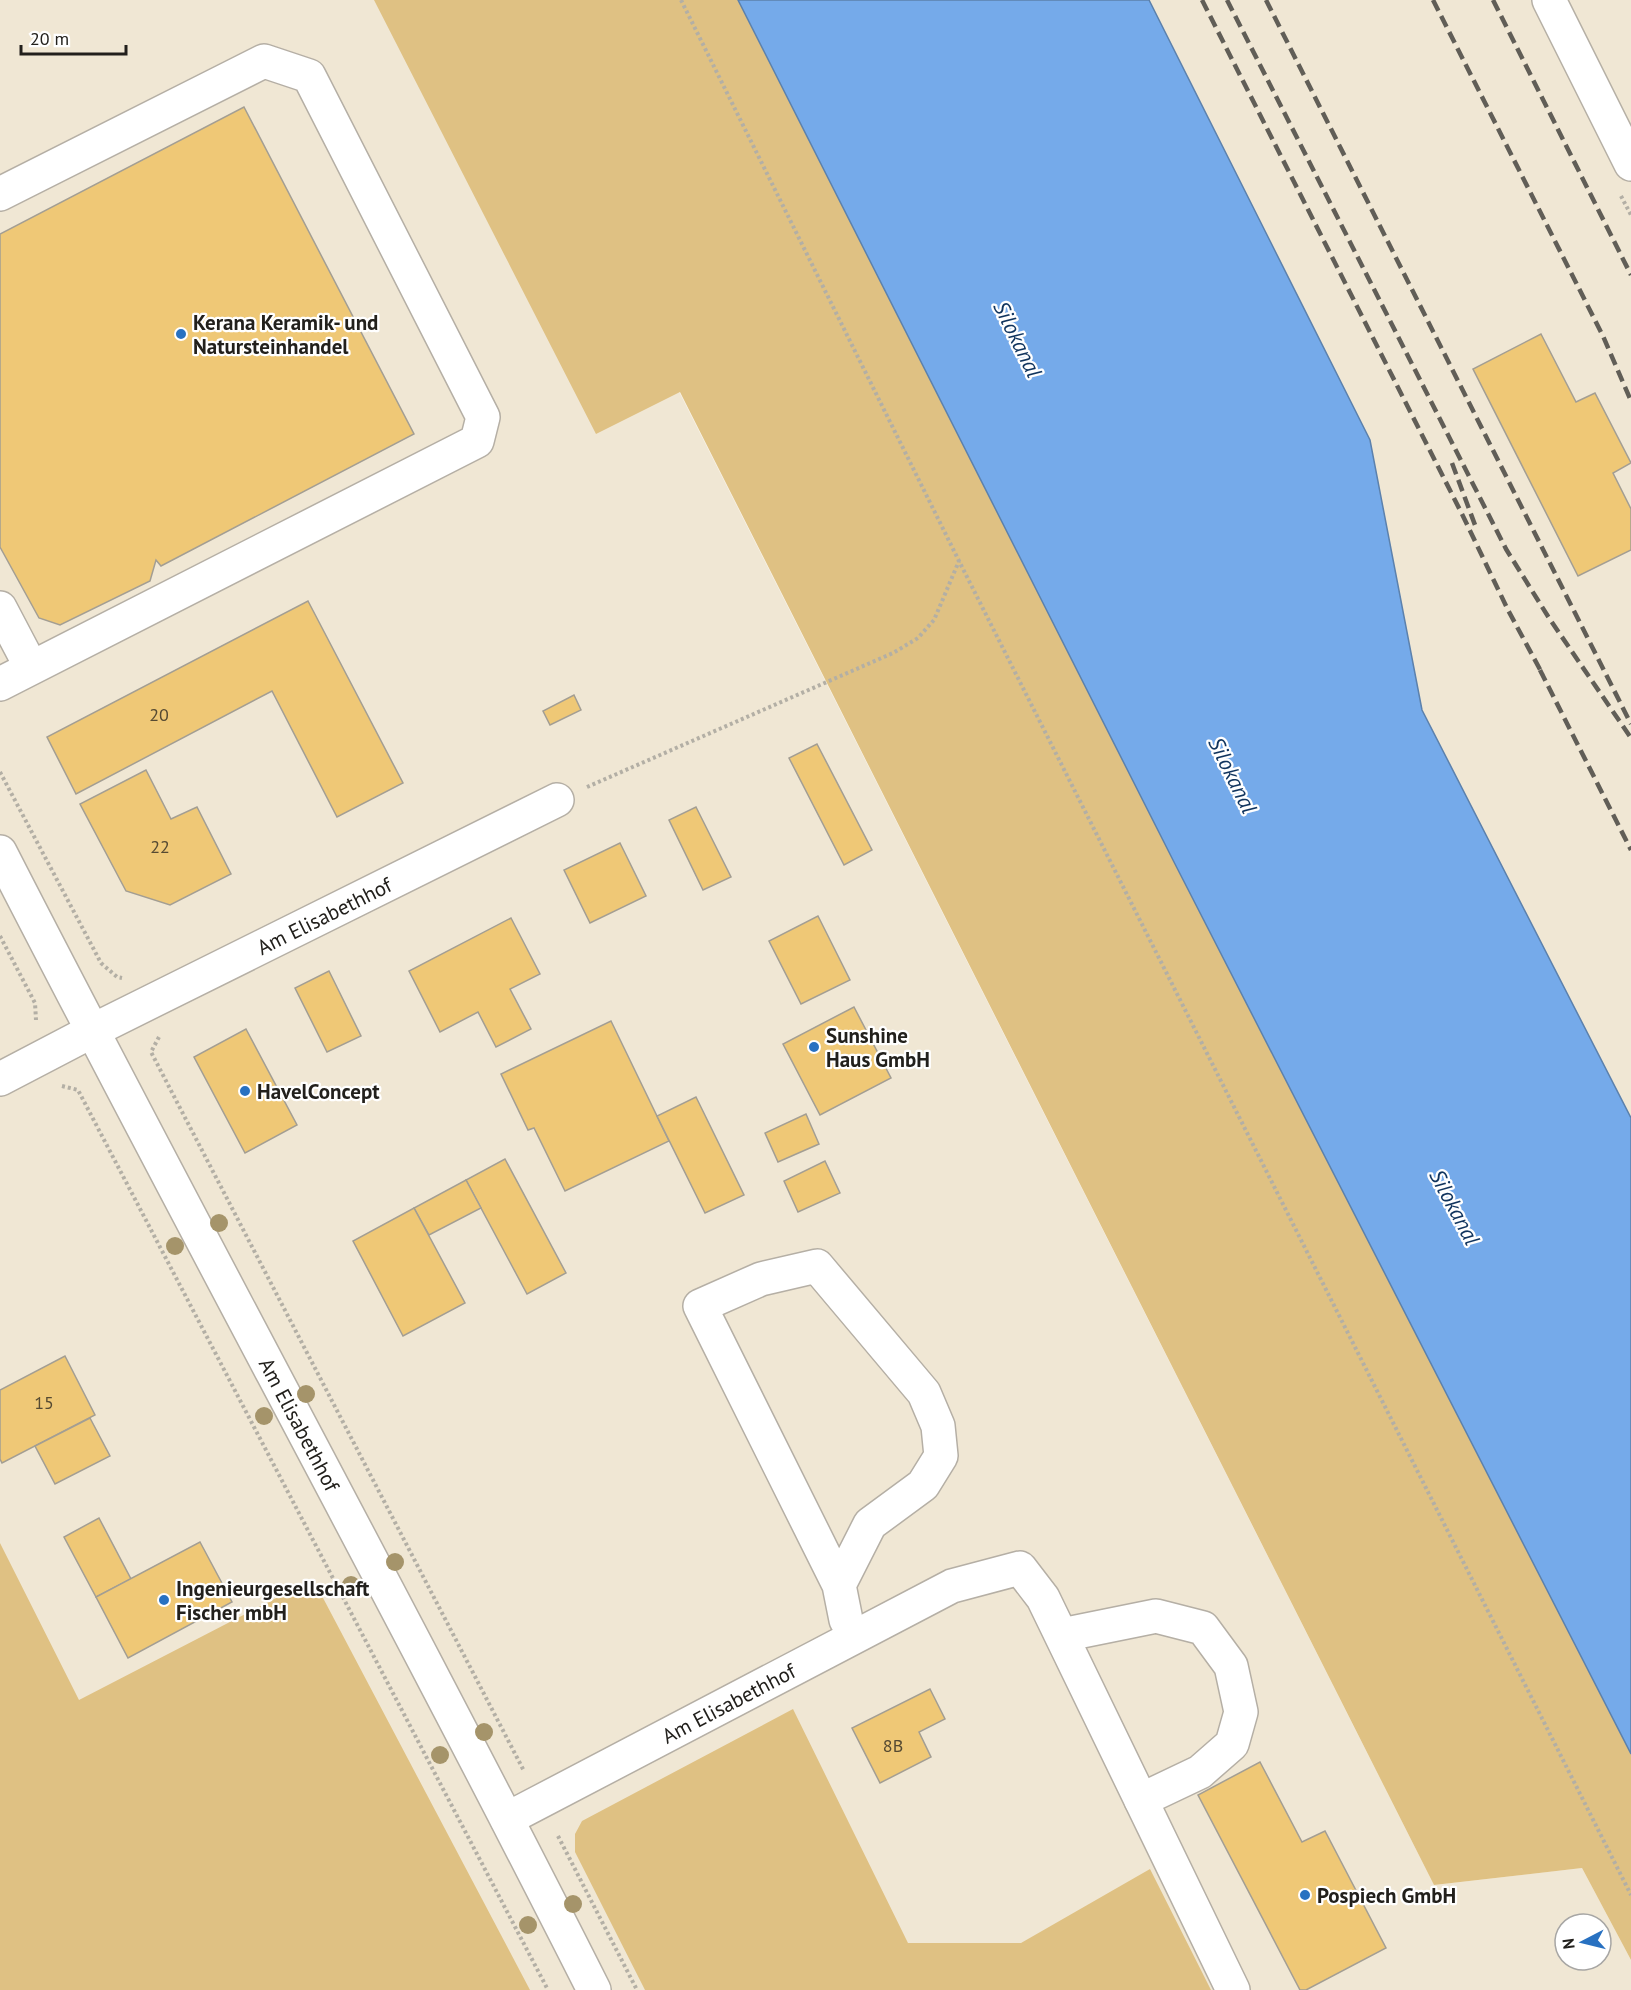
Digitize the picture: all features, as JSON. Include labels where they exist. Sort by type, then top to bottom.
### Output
[{"type":"street","points":[[1549,0],[1631,164]]},
{"type":"street","points":[[0,194],[264,61],[309,76],[483,417],[477,441],[0,684]]},
{"type":"street","points":[[0,608],[31,667]]},
{"type":"street","name":"Am Elisabethhof","points":[[0,1079],[557,800]]},
{"type":"street","name":"Am Elisabethhof","points":[[0,852],[507,1819],[594,1990]]},
{"type":"street","points":[[839,1585],[870,1524],[923,1485],[941,1456],[938,1426],[924,1393],[817,1266],[761,1279],[700,1306],[839,1585],[846,1620]]},
{"type":"street","name":"Am Elisabethhof","points":[[507,1819],[952,1586],[1020,1568],[1043,1598],[1062,1635]]},
{"type":"street","points":[[1141,1800],[1200,1772],[1232,1744],[1241,1712],[1231,1666],[1203,1628],[1156,1616],[1062,1635],[1141,1800],[1233,1990]]},
{"type":"path","points":[[681,0],[959,561],[1631,1895]]},
{"type":"path","points":[[557,800],[901,648],[918,638],[934,620],[959,561]]},
{"type":"path","points":[[0,772],[101,963],[117,977],[126,979]]},
{"type":"path","points":[[0,936],[35,1004],[36,1020],[31,1034],[58,1086],[78,1090],[548,1990]]},
{"type":"path","points":[[160,1034],[151,1052],[637,1990]]},
{"type":"shaded area","points":[[0,0],[481,0],[1434,1885],[1582,1868],[1605,1912],[1553,1912],[1553,1972],[1613,1972],[1613,1926],[1631,1960],[1631,1990],[0,1990]]},
{"type":"shaded area","points":[[374,0],[738,0],[1175,864],[1631,1754],[1631,1960],[1613,1926],[1613,1912],[1605,1912],[1582,1868],[1434,1885],[680,392],[596,434]]},
{"type":"shaded area","points":[[1149,0],[1631,0],[1631,1118],[1422,710],[1370,440]]},
{"type":"shaded area","points":[[0,1543],[79,1700],[313,1579],[530,1990],[0,1990]]},
{"type":"shaded area","points":[[793,1709],[908,1943],[1021,1943],[1150,1869],[1211,1990],[645,1990],[575,1852],[575,1834],[582,1821]]},
{"type":"water","name":"Silokanal","points":[[738,0],[1149,0],[1370,440],[1422,710],[1631,1118],[1631,1754],[1175,864]]},
{"type":"building","name":"Kerana Keramik- und Natursteinhandel","points":[[244,107],[414,434],[161,566],[156,560],[150,581],[60,625],[39,618],[0,547],[0,234]]},
{"type":"building","points":[[1541,334],[1576,402],[1595,393],[1631,463],[1613,473],[1631,509],[1631,550],[1578,576],[1473,369]]},
{"type":"building","points":[[308,601],[403,783],[337,817],[272,691],[76,794],[47,737]]},
{"type":"building","points":[[574,695],[581,710],[550,725],[543,711]]},
{"type":"building","points":[[817,744],[872,850],[844,865],[789,758]]},
{"type":"building","points":[[146,770],[171,819],[197,807],[231,874],[170,905],[126,891],[80,804]]},
{"type":"building","points":[[696,807],[731,877],[703,890],[669,820]]},
{"type":"building","points":[[620,843],[646,896],[590,923],[564,870]]},
{"type":"building","points":[[818,916],[850,980],[801,1004],[769,941]]},
{"type":"building","points":[[511,918],[540,974],[510,989],[531,1029],[496,1047],[478,1012],[440,1032],[409,971]]},
{"type":"building","points":[[329,971],[361,1036],[327,1052],[295,988]]},
{"type":"building","points":[[854,1007],[891,1078],[820,1115],[783,1044]]},
{"type":"building","points":[[611,1021],[669,1141],[565,1191],[534,1128],[528,1130],[501,1074]]},
{"type":"building","name":"HavelConcept","points":[[246,1029],[297,1125],[245,1153],[194,1057]]},
{"type":"building","points":[[696,1097],[744,1195],[705,1213],[657,1116]]},
{"type":"building","points":[[806,1114],[819,1144],[778,1162],[765,1133]]},
{"type":"building","points":[[505,1159],[566,1273],[527,1294],[466,1180]]},
{"type":"building","points":[[825,1161],[840,1193],[798,1212],[784,1181]]},
{"type":"building","points":[[466,1180],[481,1208],[429,1235],[414,1208]]},
{"type":"building","points":[[414,1208],[465,1303],[403,1336],[353,1241]]},
{"type":"building","points":[[65,1356],[95,1415],[2,1463],[0,1459],[0,1390]]},
{"type":"building","points":[[90,1418],[110,1456],[55,1484],[35,1446]]},
{"type":"building","points":[[99,1518],[131,1579],[96,1597],[64,1537]]},
{"type":"building","name":"Ingenieurgesellschaft Fischer mbH","points":[[200,1542],[232,1602],[128,1658],[96,1597]]},
{"type":"building","points":[[930,1689],[945,1719],[919,1732],[931,1757],[880,1783],[852,1728]]},
{"type":"building","name":"Pospiech GmbH","points":[[1260,1762],[1302,1842],[1325,1831],[1386,1948],[1306,1990],[1300,1990],[1198,1795]]},
{"type":"railway","points":[[1202,0],[1462,514],[1508,610],[1543,675]]},
{"type":"railway","points":[[1227,0],[1506,549],[1549,618],[1631,738]]},
{"type":"railway","points":[[1266,0],[1631,724]]},
{"type":"railway","points":[[1433,0],[1603,336],[1631,401]]},
{"type":"railway","points":[[1493,0],[1631,275]]},
{"type":"railway","points":[[1452,463],[1475,525]]},
{"type":"railway","points":[[1540,670],[1631,850]]},
{"type":"place","name":"Kerana Keramik- und Natursteinhandel","points":[[181,334]]},
{"type":"place","name":"Sunshine Haus GmbH","points":[[814,1047]]},
{"type":"place","name":"HavelConcept","points":[[245,1091]]},
{"type":"place","name":"Ingenieurgesellschaft Fischer mbH","points":[[164,1600]]},
{"type":"place","name":"Pospiech GmbH","points":[[1305,1895]]}]
